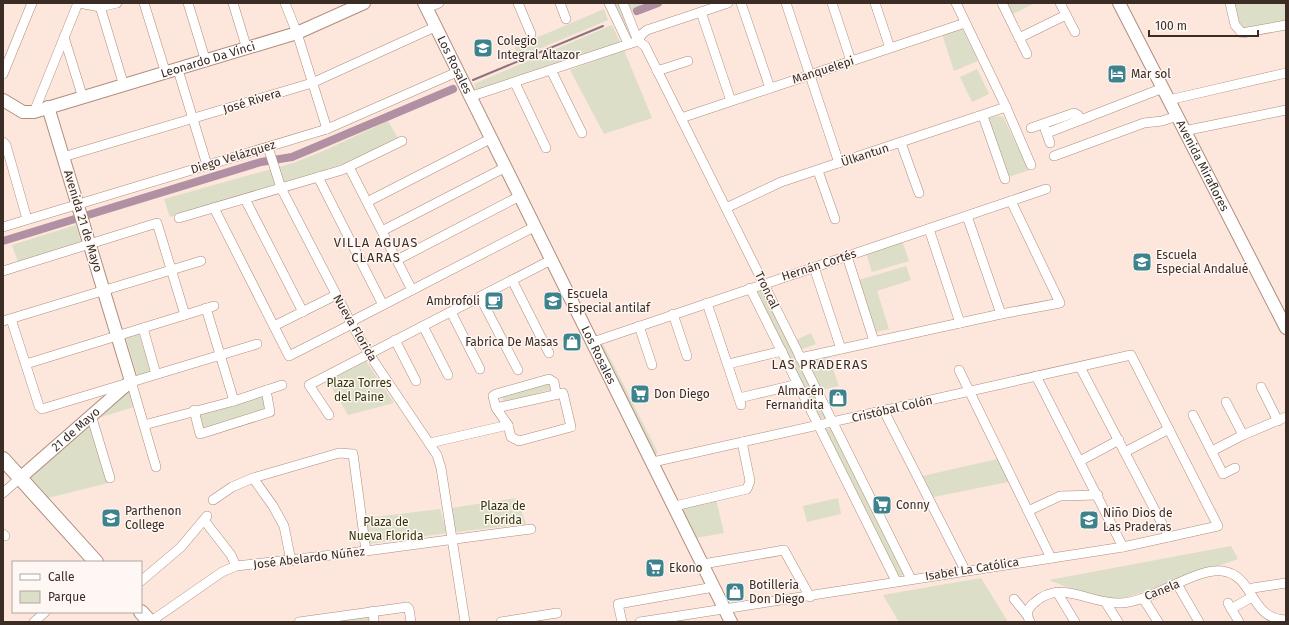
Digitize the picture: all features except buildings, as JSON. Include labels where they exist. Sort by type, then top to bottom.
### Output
[{"type":"main road","points":[[5,466],[20,478],[95,561]]},
{"type":"street","points":[[3,74],[32,3]]},
{"type":"street","points":[[34,112],[78,3],[99,5],[117,3]]},
{"type":"street","points":[[144,3],[166,74]]},
{"type":"street","points":[[188,3],[206,62]]},
{"type":"street","points":[[233,3],[247,49]]},
{"type":"street","points":[[285,3],[297,33],[327,129]]},
{"type":"street","name":"Leonardo Da Vinci","points":[[48,108],[206,62],[297,33],[364,3]]},
{"type":"street","points":[[425,6],[439,3]]},
{"type":"street","points":[[518,3],[531,34]]},
{"type":"street","points":[[560,3],[566,19]]},
{"type":"street","points":[[609,3],[628,43]]},
{"type":"street","name":"Troncal","points":[[623,3],[638,41],[644,45],[911,579]]},
{"type":"street","points":[[469,97],[628,43],[638,41],[642,34],[647,30],[728,3]]},
{"type":"street","points":[[741,3],[770,88]]},
{"type":"street","points":[[786,3],[839,163]]},
{"type":"street","points":[[832,3],[851,61]]},
{"type":"street","points":[[875,3],[890,48]]},
{"type":"street","points":[[956,3],[1006,107],[1031,165]]},
{"type":"street","points":[[1002,3],[1026,54]]},
{"type":"street","points":[[1060,3],[1074,32]]},
{"type":"street","points":[[1230,3],[1235,25],[1242,33],[1286,25]]},
{"type":"street","name":"Avenida Miraflores","points":[[1122,4],[1184,131],[1286,328]]},
{"type":"street","points":[[99,5],[124,86]]},
{"type":"street","name":"Los Rosales","points":[[425,6],[518,197],[593,342],[731,622]]},
{"type":"street","points":[[701,12],[731,101]]},
{"type":"street","points":[[1019,38],[1066,15]]},
{"type":"street","name":"Manquelepi","points":[[680,118],[965,23]]},
{"type":"street","name":"José Rivera","points":[[63,157],[312,83],[435,27]]},
{"type":"street","points":[[64,37],[83,98]]},
{"type":"street","points":[[657,71],[688,61]]},
{"type":"street","points":[[178,70],[206,165]]},
{"type":"street","points":[[551,70],[582,132]]},
{"type":"street","name":"Diego Velázquez","points":[[3,227],[27,219],[80,212],[206,165],[269,150],[327,129],[457,72]]},
{"type":"street","points":[[1169,100],[1286,73]]},
{"type":"street","points":[[514,82],[546,148]]},
{"type":"street","points":[[1047,133],[1163,88]]},
{"type":"street","points":[[3,100],[23,112],[34,112],[48,108]]},
{"type":"street","name":"Ülkantun","points":[[726,208],[771,187],[1006,107]]},
{"type":"street","name":"Avenida 21 de Mayo","points":[[48,108],[131,381]]},
{"type":"street","points":[[1184,131],[1286,110]]},
{"type":"street","points":[[1031,128],[1074,113],[1078,115],[1080,120]]},
{"type":"street","points":[[983,116],[1005,179]]},
{"type":"street","points":[[1054,156],[1144,123],[1162,121],[1177,116]]},
{"type":"street","points":[[1043,124],[1050,143]]},
{"type":"street","points":[[367,202],[490,139]]},
{"type":"street","points":[[179,218],[349,167],[402,141]]},
{"type":"street","points":[[3,142],[6,145],[27,219]]},
{"type":"street","points":[[901,143],[919,193]]},
{"type":"street","name":"Nueva Florida","points":[[269,150],[281,188],[351,323],[369,354],[437,455],[441,468],[465,622]]},
{"type":"street","points":[[349,167],[412,290]]},
{"type":"street","points":[[382,231],[504,168]]},
{"type":"street","points":[[818,171],[834,219]]},
{"type":"street","points":[[318,177],[383,305]]},
{"type":"street","name":"Hernán Cortés","points":[[593,342],[1046,189]]},
{"type":"street","points":[[397,260],[518,197]]},
{"type":"street","points":[[244,199],[302,312]]},
{"type":"street","points":[[800,358],[960,322],[1060,302],[1012,201]]},
{"type":"street","points":[[214,208],[290,356],[383,305],[534,227]]},
{"type":"street","points":[[967,216],[1000,314]]},
{"type":"street","points":[[3,271],[157,223],[185,315]]},
{"type":"street","points":[[929,228],[960,322]]},
{"type":"street","points":[[846,256],[874,341]]},
{"type":"street","points":[[329,415],[309,385],[551,260]]},
{"type":"street","points":[[200,261],[7,320],[26,364],[41,408],[257,344]]},
{"type":"street","points":[[814,267],[841,349]]},
{"type":"street","points":[[512,280],[549,353]]},
{"type":"street","name":"Troncal","points":[[750,288],[896,581]]},
{"type":"street","points":[[274,326],[336,295]]},
{"type":"street","points":[[480,297],[518,370]]},
{"type":"street","points":[[707,303],[740,401],[798,384]]},
{"type":"street","points":[[26,364],[210,307],[220,355],[234,401]]},
{"type":"street","points":[[451,312],[480,369]]},
{"type":"street","points":[[673,314],[687,356]]},
{"type":"street","points":[[423,326],[448,376]]},
{"type":"street","points":[[639,326],[652,365]]},
{"type":"street","points":[[142,328],[156,374]]},
{"type":"street","points":[[395,340],[416,381]]},
{"type":"street","points":[[728,364],[782,351]]},
{"type":"street","name":"Cristóbal Colón","points":[[653,462],[1131,355],[1169,429]]},
{"type":"street","points":[[1080,366],[1169,537]]},
{"type":"street","points":[[959,370],[1051,558]]},
{"type":"street","points":[[1036,376],[1123,546]]},
{"type":"street","points":[[496,408],[556,393],[563,393],[571,427],[519,441],[511,437],[508,425],[496,408],[493,399],[496,394],[548,379],[554,382],[556,393]]},
{"type":"street","points":[[131,381],[156,467]]},
{"type":"street","name":"21 de Mayo","points":[[20,478],[131,381]]},
{"type":"street","points":[[144,425],[194,410],[234,401],[282,385]]},
{"type":"street","points":[[1212,451],[1243,435],[1282,419],[1261,387]]},
{"type":"street","points":[[194,410],[200,434],[270,412],[266,390]]},
{"type":"street","points":[[1226,402],[1243,435]]},
{"type":"street","points":[[884,410],[965,570]]},
{"type":"street","points":[[91,415],[110,478]]},
{"type":"street","points":[[1192,415],[1223,474],[1235,468]]},
{"type":"street","points":[[430,443],[508,425]]},
{"type":"street","points":[[1125,452],[1169,429]]},
{"type":"street","name":"Isabel La Católica","points":[[640,622],[965,570],[1051,558],[1123,546],[1218,526],[1169,429]]},
{"type":"street","points":[[1080,461],[1119,440]]},
{"type":"street","points":[[675,506],[748,489],[750,481],[742,442]]},
{"type":"street","points":[[213,500],[232,487],[254,478],[340,453],[353,454],[366,551]]},
{"type":"street","points":[[3,493],[20,478]]},
{"type":"street","points":[[254,478],[273,506],[284,526],[291,561]]},
{"type":"street","points":[[1028,511],[1060,496],[1098,495]]},
{"type":"street","points":[[142,580],[181,547],[206,518],[231,555],[236,566]]},
{"type":"street","name":"José Abelardo Núñez","points":[[146,619],[222,572],[236,566],[291,561],[531,528]]},
{"type":"street","points":[[703,564],[784,550],[788,554],[810,596]]},
{"type":"street","name":"Canela","points":[[1029,618],[1029,608],[1035,602],[1045,596],[1057,592],[1072,592],[1106,603],[1124,603],[1143,598],[1208,572],[1222,571],[1237,577],[1253,592],[1264,613],[1274,619],[1286,620]]},
{"type":"street","points":[[1239,622],[1229,606],[1253,592],[1286,582]]},
{"type":"street","points":[[1177,584],[1199,622]]},
{"type":"street","points":[[622,622],[618,604],[714,587]]},
{"type":"street","points":[[1057,592],[1075,622]]},
{"type":"street","points":[[1143,598],[1158,622]]},
{"type":"street","points":[[1014,599],[1029,618]]},
{"type":"street","points":[[1106,603],[1118,622]]},
{"type":"street","points":[[299,622],[328,620],[373,611],[407,607],[409,609],[411,622]]},
{"type":"street","points":[[373,611],[374,622]]},
{"type":"street","points":[[34,622],[45,613]]},
{"type":"street","points":[[501,622],[557,614]]},
{"type":"green space","points":[[612,3],[620,3],[630,30],[627,32]]},
{"type":"green space","points":[[628,3],[653,3],[632,12]]},
{"type":"green space","points":[[1006,3],[1035,3],[1011,15]]},
{"type":"green space","points":[[1234,3],[1286,3],[1286,21],[1247,29],[1240,27]]},
{"type":"green space","points":[[604,9],[608,20],[515,59],[515,47]]},
{"type":"green space","points":[[612,25],[620,42],[486,90],[476,90],[474,84]]},
{"type":"green space","points":[[962,28],[978,61],[954,71],[942,34]]},
{"type":"green space","points":[[624,50],[652,118],[604,134],[570,70]]},
{"type":"green space","points":[[977,69],[989,94],[972,102],[960,77]]},
{"type":"green space","points":[[998,116],[1003,117],[1029,170],[1006,178],[985,119]]},
{"type":"green space","points":[[388,121],[398,138],[346,163],[282,184],[170,217],[164,199],[293,163],[321,152]]},
{"type":"green space","points":[[76,225],[81,242],[18,262],[12,245]]},
{"type":"green space","points":[[902,241],[909,261],[872,272],[866,252]]},
{"type":"green space","points":[[906,266],[911,280],[877,291],[889,329],[876,332],[859,280]]},
{"type":"green space","points":[[762,289],[826,418],[819,418],[757,291]]},
{"type":"green space","points":[[138,331],[152,373],[138,378],[125,335]]},
{"type":"green space","points":[[811,333],[816,344],[800,350],[796,340]]},
{"type":"green space","points":[[603,344],[658,453],[652,455],[597,346]]},
{"type":"green space","points":[[828,355],[839,386],[821,390],[805,359]]},
{"type":"green space","name":"Plaza Torres del Paine","points":[[366,361],[394,403],[348,415],[328,381]]},
{"type":"green space","points":[[550,381],[552,389],[504,403],[501,394]]},
{"type":"green space","points":[[128,385],[134,407],[98,418],[97,413]]},
{"type":"green space","points":[[264,394],[267,409],[202,430],[198,412]]},
{"type":"green space","points":[[88,425],[92,426],[108,483],[48,498],[28,476]]},
{"type":"green space","points":[[833,428],[904,575],[898,576],[825,429]]},
{"type":"green space","points":[[1002,458],[1013,481],[929,498],[918,477]]},
{"type":"green space","points":[[715,495],[724,533],[696,538],[679,503]]},
{"type":"green space","name":"Plaza de Florida","points":[[517,498],[526,524],[456,532],[451,508]]},
{"type":"green space","points":[[838,498],[841,514],[807,522],[803,506]]},
{"type":"green space","name":"Plaza de Nueva Florida","points":[[440,509],[447,533],[368,544],[367,518]]},
{"type":"green space","points":[[1231,546],[1238,559],[1117,601],[1092,597],[1049,580]]},
{"type":"green space","points":[[981,578],[1008,622],[899,622],[883,595]]},
{"type":"green space","points":[[370,610],[371,622],[344,622],[337,615]]},
{"type":"waterway","points":[[637,11],[658,3]]},
{"type":"waterway","points":[[473,80],[603,26]]},
{"type":"waterway","points":[[3,241],[261,162],[292,157],[453,89]]},
{"type":"place","name":"Colegio Integral Altazor","points":[[483,48]]},
{"type":"place","name":"Mar sol","points":[[1117,74]]},
{"type":"place","name":"Escuela Especial Andalué","points":[[1142,262]]},
{"type":"place","name":"Ambrofoli","points":[[494,301]]},
{"type":"place","name":"Escuela Especial antilaf","points":[[553,301]]},
{"type":"place","name":"Fabrica De Masas","points":[[572,342]]},
{"type":"place","name":"Don Diego","points":[[640,394]]},
{"type":"place","name":"Almacén Fernandita","points":[[838,398]]},
{"type":"place","name":"Conny","points":[[882,505]]},
{"type":"place","name":"Parthenon College","points":[[111,518]]},
{"type":"place","name":"Niño Dios de Las Praderas","points":[[1089,520]]},
{"type":"place","name":"Ekono","points":[[655,568]]},
{"type":"place","name":"Botilleria Don Diego","points":[[735,592]]},
{"type":"district","name":"VILLA AGUAS CLARAS","points":[[376,250]]},
{"type":"district","name":"LAS PRADERAS","points":[[820,364]]}]
